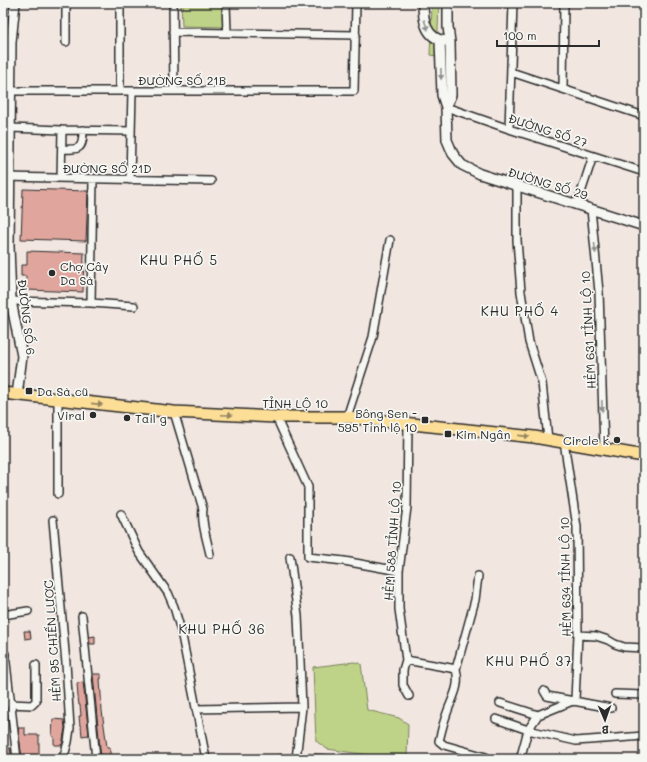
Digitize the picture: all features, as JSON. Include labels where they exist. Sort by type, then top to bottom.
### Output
[{"type":"main road","points":[[3,393],[17,395]]},
{"type":"main road","name":"TỈNH LỘ 10","points":[[17,395],[174,412],[276,417],[347,417],[548,439],[644,456]]},
{"type":"street","name":"ĐƯỜNG SỐ 6","points":[[15,3],[10,91],[10,128],[6,177],[6,271],[22,356],[17,395]]},
{"type":"street","points":[[66,3],[66,42]]},
{"type":"street","points":[[120,3],[120,90]]},
{"type":"street","points":[[172,3],[174,91]]},
{"type":"street","points":[[226,3],[226,33]]},
{"type":"street","points":[[173,32],[356,35],[356,3]]},
{"type":"street","points":[[423,3],[423,16],[430,34],[440,40],[450,42]]},
{"type":"street","points":[[446,107],[451,95],[448,3]]},
{"type":"street","points":[[509,129],[513,3]]},
{"type":"street","points":[[563,89],[564,3]]},
{"type":"street","name":"ĐƯỜNG SỐ 21B","points":[[10,91],[354,91],[356,35]]},
{"type":"street","points":[[440,40],[442,95],[446,107]]},
{"type":"street","points":[[511,72],[644,116]]},
{"type":"street","points":[[130,180],[132,91]]},
{"type":"street","name":"ĐƯỜNG SỐ 27","points":[[446,107],[509,129],[644,172]]},
{"type":"street","name":"ĐƯỜNG SỐ 29","points":[[446,107],[447,137],[452,152],[465,168],[644,226]]},
{"type":"street","points":[[10,128],[131,130]]},
{"type":"street","points":[[61,178],[62,130]]},
{"type":"street","points":[[62,149],[75,150],[81,147],[84,141],[83,130]]},
{"type":"street","points":[[577,205],[593,156]]},
{"type":"street","name":"ĐƯỜNG SỐ 21D","points":[[6,177],[211,180]]},
{"type":"street","points":[[91,303],[93,179]]},
{"type":"street","points":[[517,186],[517,240],[521,292],[529,342],[542,383],[548,439]]},
{"type":"street","name":"HẺM 631 TỈNH LỘ 10","points":[[591,209],[599,292],[604,449]]},
{"type":"street","points":[[347,417],[373,337],[390,240]]},
{"type":"street","points":[[11,302],[91,303],[134,306]]},
{"type":"street","points":[[58,400],[58,494]]},
{"type":"street","points":[[174,412],[203,509],[202,513],[205,533],[210,554]]},
{"type":"street","points":[[276,417],[308,487],[308,557],[344,561],[400,571]]},
{"type":"street","name":"HẺM 588 TỈNH LỘ 10","points":[[408,423],[407,507],[400,571],[398,609],[406,660],[403,670],[403,685],[409,696]]},
{"type":"street","name":"HẺM 634 TỈNH LỘ 10","points":[[564,442],[577,527],[578,635],[575,700]]},
{"type":"street","points":[[121,514],[139,552],[168,593],[174,608],[181,631],[206,759]]},
{"type":"street","name":"HẺM 95 CHIẾN LƯỢC","points":[[53,520],[66,663],[70,728],[63,759]]},
{"type":"street","points":[[290,557],[298,616],[302,707],[296,758]]},
{"type":"street","points":[[478,576],[473,606],[456,669],[458,676],[456,691],[445,717],[439,741],[444,745],[486,757]]},
{"type":"street","points":[[3,615],[28,611]]},
{"type":"street","points":[[82,616],[96,759]]},
{"type":"street","points":[[578,635],[596,636],[624,647],[644,648]]},
{"type":"street","points":[[5,654],[17,759]]},
{"type":"street","points":[[406,660],[456,669]]},
{"type":"street","points":[[10,704],[32,705],[36,702],[36,665]]},
{"type":"street","points":[[544,691],[547,696],[575,700],[610,708]]},
{"type":"street","points":[[615,694],[644,695]]},
{"type":"street","points":[[521,756],[528,730],[538,715],[575,700]]},
{"type":"street","points":[[500,703],[538,715]]},
{"type":"street","points":[[196,708],[302,707]]},
{"type":"street","points":[[496,719],[528,730],[576,741],[644,736]]},
{"type":"street","points":[[280,759],[325,759]]},
{"type":"green space","points":[[181,3],[225,3],[226,27],[182,26]]},
{"type":"green space","points":[[432,3],[439,3],[437,56],[430,55]]},
{"type":"green space","points":[[354,662],[361,664],[367,710],[399,718],[408,724],[407,756],[396,759],[327,749],[316,741],[313,667]]},
{"type":"building","points":[[23,189],[88,191],[86,241],[21,239]]},
{"type":"building","name":"Chợ Cây Da Sà","points":[[27,251],[84,253],[83,292],[26,290],[26,276],[21,276],[21,265],[27,265]]},
{"type":"building","points":[[24,631],[30,631],[31,638],[25,639]]},
{"type":"building","points":[[95,636],[95,644],[90,644],[89,637]]},
{"type":"building","points":[[93,674],[101,674],[102,711],[107,747],[110,747],[110,759],[101,759]]},
{"type":"building","points":[[83,682],[89,735],[82,736],[77,683]]},
{"type":"building","points":[[53,719],[64,720],[65,728],[62,745],[54,745],[54,737],[52,736]]},
{"type":"building","points":[[18,728],[25,728],[25,735],[39,735],[39,759],[22,759]]},
{"type":"building","points":[[10,748],[12,759],[4,759],[3,749]]},
{"type":"place","name":"Chợ Cây Da Sà","points":[[52,273]]},
{"type":"place","name":"Da Sà cũ","points":[[29,391]]},
{"type":"place","name":"Viral","points":[[93,415]]},
{"type":"place","name":"Tail g","points":[[127,418]]},
{"type":"place","name":"Bông Sen - 595 Tỉnh lộ 10","points":[[425,420]]},
{"type":"place","name":"Kim Ngân","points":[[448,434]]},
{"type":"place","name":"Circle k","points":[[617,440]]},
{"type":"district","name":"KHU PHỐ 5","points":[[179,259]]},
{"type":"district","name":"KHU PHỐ 4","points":[[520,310]]},
{"type":"district","name":"KHU PHỐ 36","points":[[222,628]]},
{"type":"district","name":"KHU PHỐ 37","points":[[529,660]]}]
